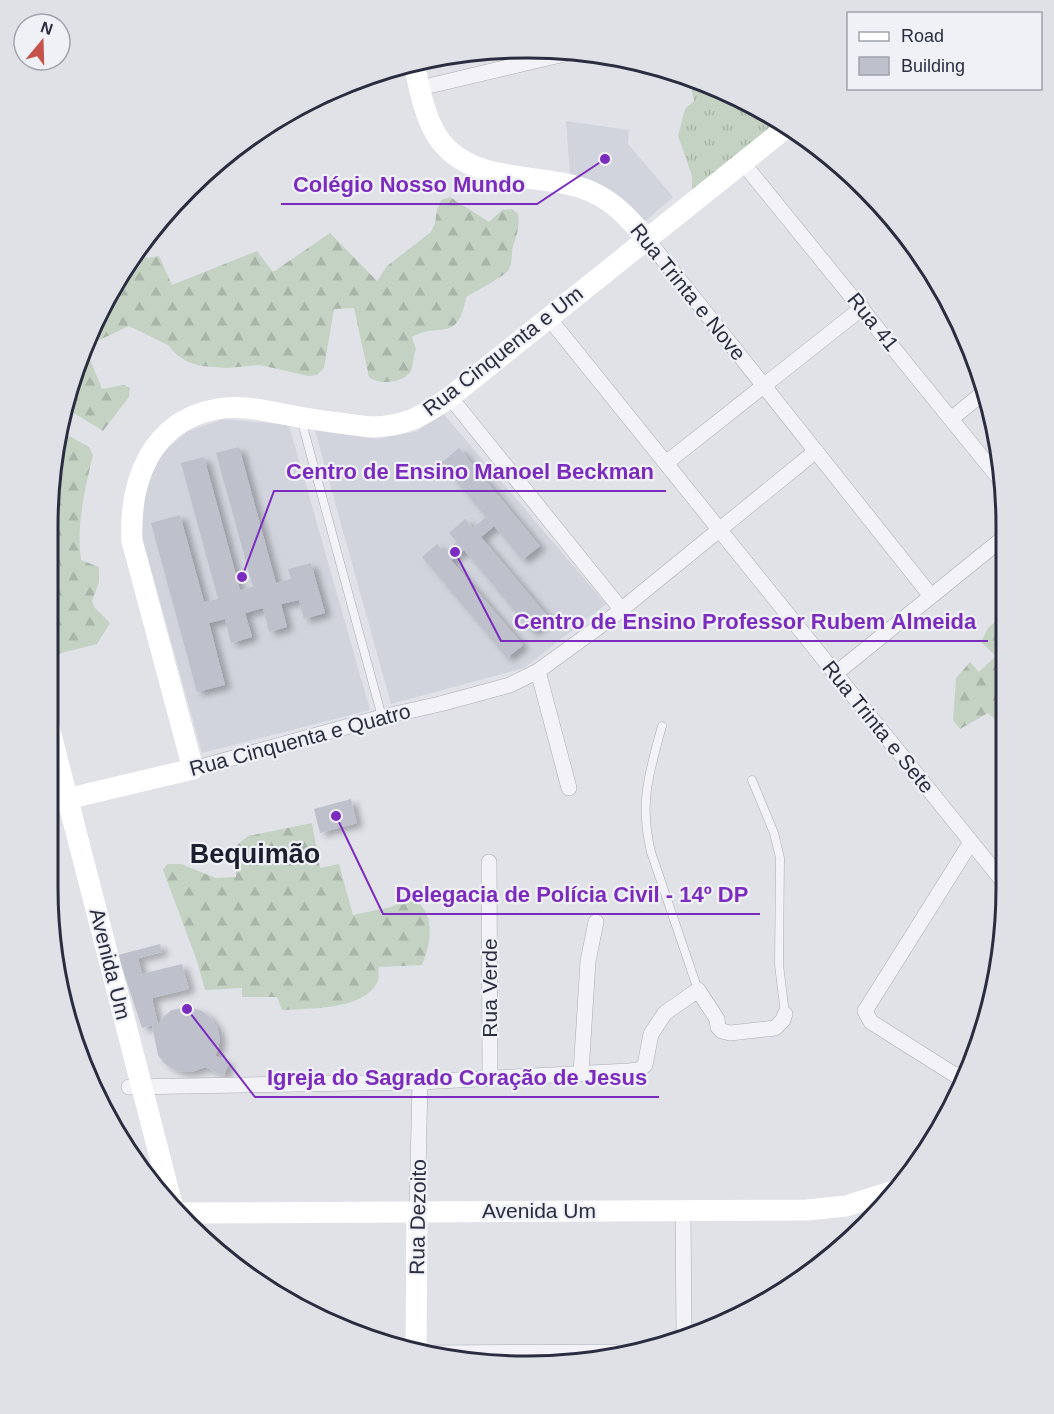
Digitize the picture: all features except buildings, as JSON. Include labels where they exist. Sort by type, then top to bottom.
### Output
[{"type":"main road","name":"Rua Trinta e Nove","points":[[416,72],[431,125],[436,135],[457,158],[489,171],[566,184],[590,191],[612,202],[647,239]]},
{"type":"main road","name":"Rua Cinquenta e Um","points":[[193,769],[132,541],[131,511],[136,487],[146,459],[158,442],[174,426],[190,417],[218,408],[251,409],[371,427],[411,422],[450,397],[548,316],[780,133]]},
{"type":"main road","name":"Rua Cinquenta e Quatro","points":[[63,800],[193,769]]},
{"type":"main road","name":"Avenida Um","points":[[58,774],[135,1087],[166,1185]]},
{"type":"main road","name":"Avenida Um","points":[[58,788],[63,800]]},
{"type":"main road","name":"Avenida Um","points":[[135,1087],[149,1164]]},
{"type":"main road","name":"Avenida Um","points":[[683,1217],[846,1206],[879,1196]]},
{"type":"main road","name":"Avenida Um","points":[[191,1213],[418,1218],[683,1217],[813,1222],[861,1215]]},
{"type":"main road","name":"Avenida Um","points":[[204,1225],[418,1218]]},
{"type":"main road","name":"Rua Dezoito","points":[[416,1342],[418,1218]]},
{"type":"street","points":[[420,88],[529,58]]},
{"type":"street","name":"Rua 41","points":[[743,163],[991,469]]},
{"type":"street","name":"Rua Trinta e Nove","points":[[647,239],[930,596]]},
{"type":"street","points":[[666,463],[862,308]]},
{"type":"street","name":"Rua Trinta e Sete","points":[[548,316],[996,873]]},
{"type":"street","points":[[450,397],[621,609]]},
{"type":"street","points":[[951,419],[977,398]]},
{"type":"street","name":"Rua Cinquenta e Quatro","points":[[193,769],[382,717],[510,685],[538,671],[621,609],[816,451]]},
{"type":"street","points":[[835,674],[996,544]]},
{"type":"street","points":[[538,671],[569,788]]},
{"type":"street","points":[[957,1072],[871,1022],[865,1011],[971,842]]},
{"type":"street","name":"Rua Verde","points":[[489,862],[490,1077]]},
{"type":"street","points":[[581,1073],[588,961],[596,922]]},
{"type":"street","points":[[135,1087],[420,1082],[639,1070],[645,1065],[648,1057],[651,1034],[665,1013],[698,990],[722,1031],[730,1033],[775,1028],[783,1020],[785,1014]]},
{"type":"street","name":"Rua Dezoito","points":[[418,1218],[420,1082]]},
{"type":"street","points":[[683,1217],[684,1329]]},
{"type":"street","points":[[483,1353],[576,1352]]},
{"type":"lane","points":[[301,417],[382,717]]},
{"type":"lane","points":[[662,726],[649,774],[645,809],[646,829],[651,852],[698,990]]},
{"type":"lane","points":[[752,780],[774,833],[780,858],[779,965],[785,1014]]},
{"type":"shaded area","points":[[566,121],[629,130],[628,144],[673,197],[644,222],[585,179],[570,174]]},
{"type":"shaded area","points":[[441,411],[606,604],[524,668],[391,704],[314,427],[377,439],[418,431]]},
{"type":"shaded area","points":[[224,419],[289,425],[370,710],[202,753],[142,537],[145,488],[157,457],[188,431]]},
{"type":"green space","points":[[691,88],[734,107],[772,128],[692,191],[692,176],[678,136],[685,109],[694,101]]},
{"type":"green space","points":[[450,197],[489,222],[502,210],[512,209],[518,214],[517,234],[512,249],[511,263],[507,272],[502,276],[466,297],[462,312],[453,327],[412,337],[416,349],[412,368],[405,377],[399,380],[379,382],[369,377],[354,308],[334,309],[324,368],[317,375],[308,376],[260,365],[227,368],[201,366],[188,362],[168,345],[129,326],[97,341],[121,293],[144,257],[159,256],[172,285],[257,251],[273,272],[330,233],[377,281],[387,266],[431,232],[441,200]]},
{"type":"green space","points":[[90,359],[102,389],[124,385],[130,388],[129,397],[103,431],[73,412]]},
{"type":"green space","points":[[68,435],[89,447],[93,455],[80,521],[80,547],[81,560],[99,567],[99,582],[92,601],[94,607],[110,623],[97,644],[58,654],[58,527]]},
{"type":"green space","points":[[996,621],[996,656],[981,642],[988,628]]},
{"type":"green space","points":[[996,656],[996,720],[988,713],[960,729],[953,720],[956,678],[970,662],[979,672]]},
{"type":"green space","points":[[312,823],[320,868],[339,864],[353,915],[392,907],[408,896],[424,909],[430,926],[430,936],[422,965],[379,967],[378,981],[371,991],[349,1003],[321,1008],[282,1010],[277,997],[242,997],[242,988],[205,990],[197,961],[163,870],[167,864],[181,864],[216,878],[236,877],[236,846],[248,836]]},
{"type":"place","name":"Colégio Nosso Mundo","points":[[605,159]]},
{"type":"place","name":"Centro de Ensino Professor Rubem Almeida","points":[[455,552]]},
{"type":"place","name":"Centro de Ensino Manoel Beckman","points":[[242,577]]},
{"type":"place","name":"Delegacia de Polícia Civil - 14º DP","points":[[336,816]]},
{"type":"place","name":"Igreja do Sagrado Coração de Jesus","points":[[187,1009]]},
{"type":"district","name":"Bequimão","points":[[255,854]]}]
